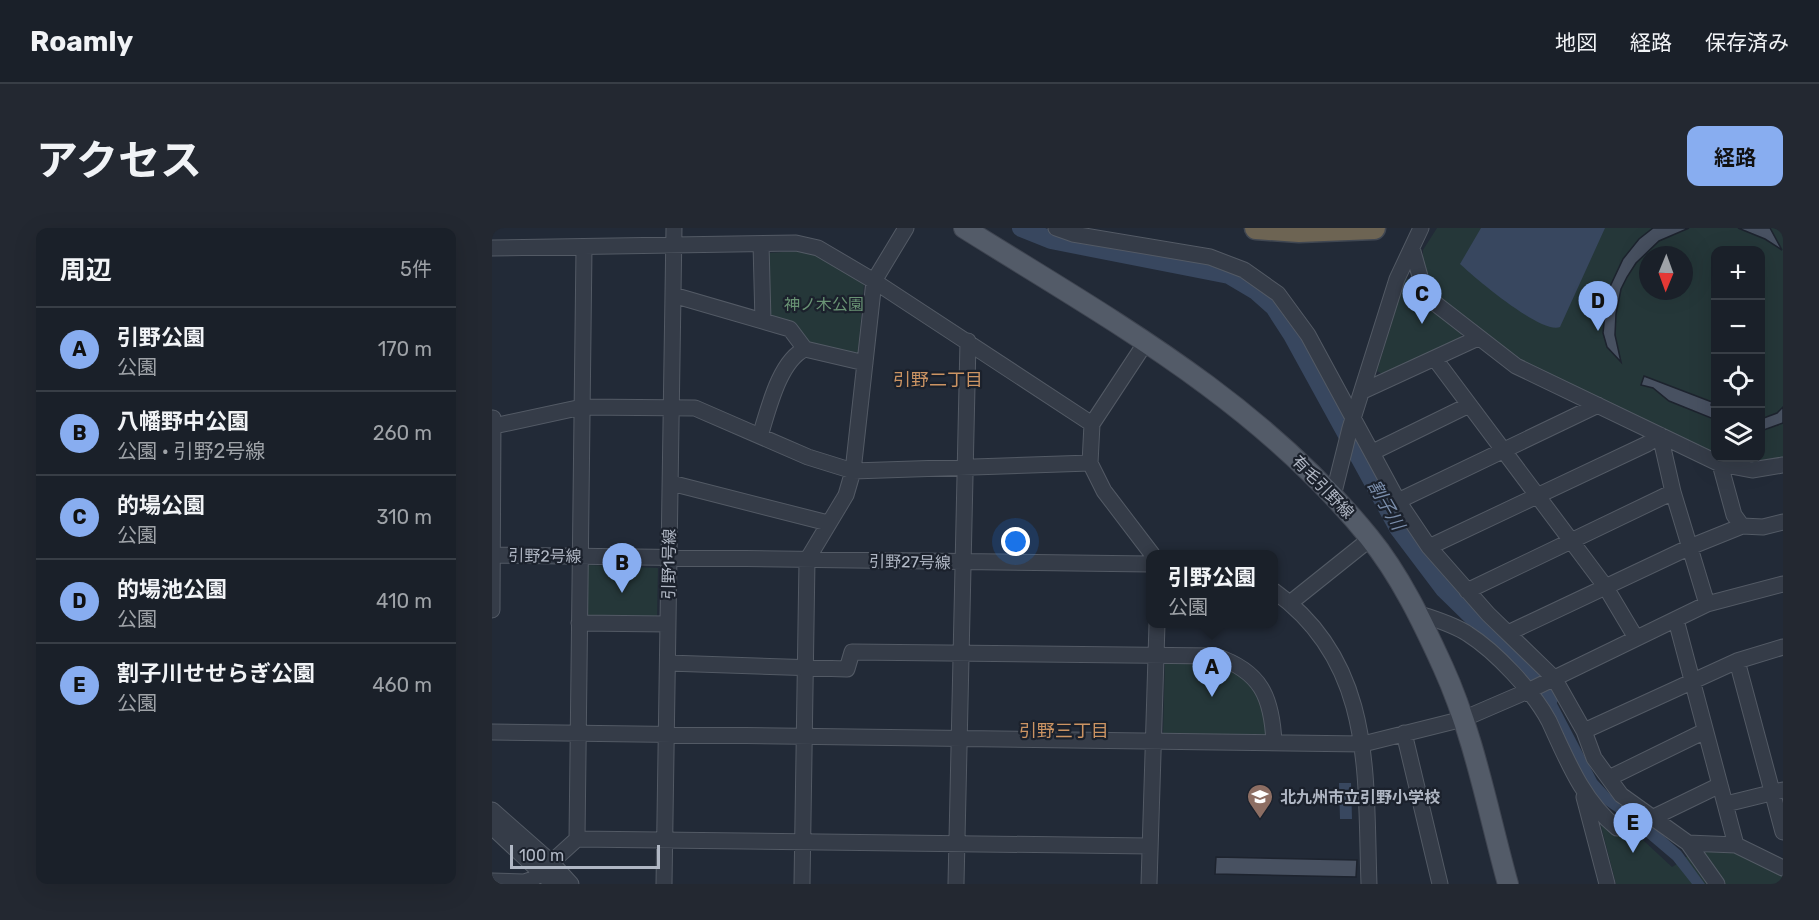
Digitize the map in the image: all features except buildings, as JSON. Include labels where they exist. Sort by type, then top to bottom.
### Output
[{"type":"highway","points":[[1256,228],[1299,231],[1374,228]]},
{"type":"main road","name":"有毛引野線","points":[[964,228],[1146,342],[1225,396],[1280,443],[1333,496],[1370,539],[1417,613],[1444,669],[1463,719],[1508,884]]},
{"type":"street","name":"引野1号線","points":[[664,884],[674,228]]},
{"type":"street","points":[[802,884],[807,560],[846,495],[852,471],[874,281],[906,228]]},
{"type":"street","points":[[1056,228],[1073,234],[1210,257],[1244,270],[1278,294],[1308,335],[1352,424],[1373,452],[1398,501],[1429,547],[1467,591],[1551,679],[1584,730],[1594,758],[1621,795],[1688,843],[1717,884]]},
{"type":"street","points":[[1333,496],[1352,424],[1397,279],[1421,228]]},
{"type":"street","points":[[492,248],[796,243],[818,248],[874,281],[1092,424]]},
{"type":"street","points":[[761,244],[763,321]]},
{"type":"street","points":[[577,839],[584,248]]},
{"type":"street","points":[[1412,248],[1423,287],[1436,304],[1516,366],[1720,464],[1752,470],[1783,465]]},
{"type":"street","points":[[673,295],[790,329],[805,349]]},
{"type":"street","points":[[1363,391],[1478,338]]},
{"type":"street","points":[[956,884],[968,342]]},
{"type":"street","points":[[1146,342],[1092,424],[1090,463],[1104,491],[1148,550]]},
{"type":"street","points":[[760,436],[773,393],[795,354],[805,349],[865,363]]},
{"type":"street","points":[[1435,359],[1605,586],[1636,638]]},
{"type":"street","points":[[1373,452],[1469,405]]},
{"type":"street","points":[[1398,501],[1598,405]]},
{"type":"street","points":[[492,610],[493,421],[582,407],[695,408],[808,457],[852,471],[1090,463]]},
{"type":"street","points":[[1660,435],[1672,492],[1707,604]]},
{"type":"street","points":[[1429,547],[1647,444],[1660,435]]},
{"type":"street","points":[[1720,464],[1734,515],[1742,526]]},
{"type":"street","points":[[671,483],[828,523]]},
{"type":"street","points":[[1467,591],[1672,492]]},
{"type":"street","points":[[1508,633],[1690,547],[1742,526],[1763,527],[1783,522]]},
{"type":"street","points":[[1290,603],[1370,539]]},
{"type":"street","name":"引野2号線","points":[[493,555],[669,559]]},
{"type":"street","name":"引野27号線","points":[[669,559],[1146,564]]},
{"type":"street","points":[[492,732],[1363,744],[1463,719],[1528,691],[1707,604],[1783,584]]},
{"type":"street","points":[[1278,594],[1290,603],[1317,634],[1345,678],[1363,744],[1369,884]]},
{"type":"street","points":[[1417,613],[1468,634],[1501,662],[1528,691],[1547,718],[1561,750],[1598,813],[1617,828]]},
{"type":"street","points":[[1676,620],[1736,845]]},
{"type":"street","points":[[579,623],[668,624]]},
{"type":"street","points":[[1149,884],[1157,628]]},
{"type":"street","points":[[1584,730],[1737,661],[1783,647]]},
{"type":"street","points":[[668,663],[847,669],[852,652],[1157,653],[1215,656],[1245,669],[1264,691],[1270,705],[1274,743]]},
{"type":"street","points":[[1737,661],[1778,791],[1783,832]]},
{"type":"street","points":[[1609,778],[1705,731]]},
{"type":"street","points":[[1404,733],[1440,884]]},
{"type":"street","points":[[1654,817],[1720,785]]},
{"type":"street","points":[[1583,788],[1607,884]]},
{"type":"street","points":[[1726,804],[1778,791]]},
{"type":"street","points":[[492,810],[546,867],[553,884]]},
{"type":"street","points":[[492,827],[571,884]]},
{"type":"street","points":[[492,881],[524,882],[533,879],[577,839],[1150,846]]},
{"type":"street","points":[[1688,843],[1736,845],[1783,868]]},
{"type":"green space","points":[[1437,228],[1783,228],[1783,460],[1748,465],[1729,462],[1765,462],[1765,246],[1711,246],[1711,456],[1521,363],[1440,299],[1426,279],[1423,250]]},
{"type":"green space","name":"神ノ木公園","points":[[796,251],[817,254],[864,284],[858,353],[854,356],[813,346],[769,318],[769,253]]},
{"type":"green space","points":[[1414,278],[1462,333],[1459,341],[1384,375],[1377,371],[1405,279]]},
{"type":"green space","points":[[588,565],[658,568],[657,619],[587,618]]},
{"type":"green space","points":[[1165,659],[1223,664],[1247,680],[1265,704],[1268,733],[1266,736],[1163,734]]},
{"type":"green space","points":[[1600,822],[1618,836],[1630,828],[1672,867],[1693,853],[1717,849],[1749,858],[1778,872],[1783,876],[1783,884],[1616,884]]},
{"type":"water","points":[[1481,228],[1605,228],[1560,327],[1551,327],[1524,314],[1460,264]]},
{"type":"water","points":[[1550,690],[1597,780],[1620,805],[1650,824],[1681,851],[1705,884],[1692,884],[1673,860],[1601,802],[1581,775],[1537,695]]},
{"type":"water","points":[[1339,783],[1351,783],[1352,819],[1340,819]]},
{"type":"waterway","name":"割子川","points":[[1021,228],[1051,240],[1229,275],[1256,291],[1274,307],[1292,335],[1398,528],[1444,589],[1529,672],[1549,699]]},
{"type":"place","name":"的場公園","points":[[1422,324]]},
{"type":"place","name":"的場池公園","points":[[1598,331]]},
{"type":"place","name":"八幡野中公園","points":[[622,593]]},
{"type":"place","name":"引野公園","points":[[1212,697]]},
{"type":"place","name":"北九州市立引野小学校","points":[[1260,820]]},
{"type":"place","name":"割子川せせらぎ公園","points":[[1633,853]]},
{"type":"district","name":"引野二丁目","points":[[938,380]]},
{"type":"district","name":"引野三丁目","points":[[1064,731]]}]
